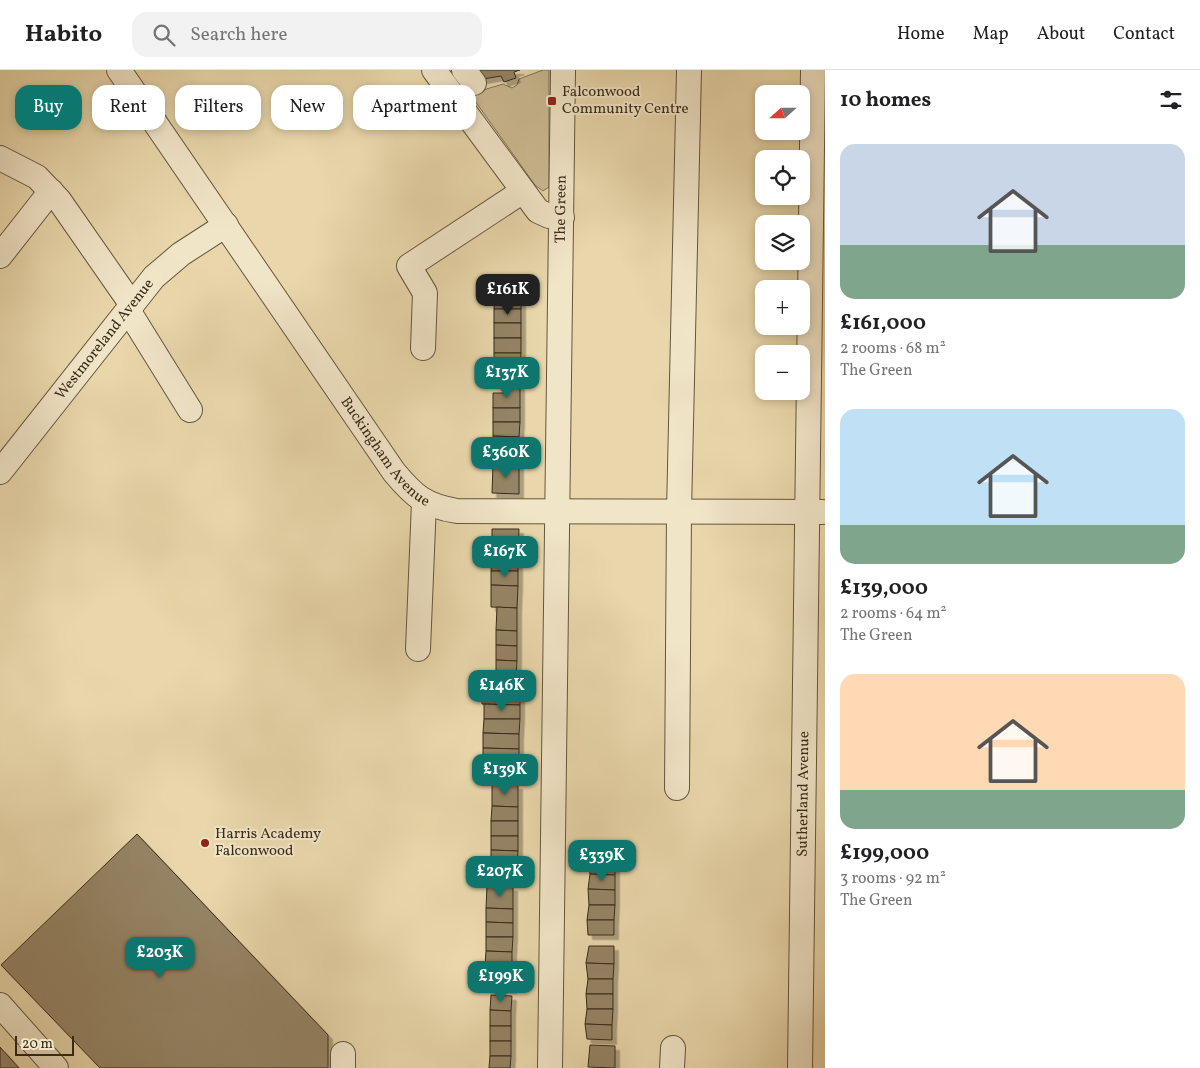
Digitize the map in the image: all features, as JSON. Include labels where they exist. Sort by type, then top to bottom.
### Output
[{"type":"street","name":"Buckingham Avenue","points":[[119,70],[394,472],[424,502],[439,508],[457,511],[817,512]]},
{"type":"street","points":[[434,70],[538,211],[549,216],[562,217]]},
{"type":"street","name":"The Green","points":[[550,1068],[559,511],[563,70]]},
{"type":"street","points":[[677,788],[679,512],[690,70]]},
{"type":"street","name":"Sutherland Avenue","points":[[800,1068],[817,512],[813,70]]},
{"type":"street","points":[[0,158],[37,177],[51,191],[130,308],[190,410]]},
{"type":"street","points":[[0,256],[51,191]]},
{"type":"street","points":[[423,348],[424,293],[409,266],[523,191]]},
{"type":"street","name":"Westmoreland Avenue","points":[[0,472],[130,308],[166,266],[226,225]]},
{"type":"street","points":[[418,649],[424,502]]},
{"type":"street","points":[[0,1005],[56,1068]]},
{"type":"shaded area","points":[[543,70],[549,70],[549,187],[543,191],[535,185],[476,102],[476,92],[503,84],[512,88],[517,85],[519,79]]},
{"type":"building","points":[[480,70],[520,70],[514,72],[516,78],[504,82],[501,76],[483,79]]},
{"type":"building","points":[[495,294],[521,294],[521,309],[494,309]]},
{"type":"building","points":[[494,309],[521,309],[521,323],[494,323]]},
{"type":"building","points":[[494,323],[521,323],[521,338],[494,338]]},
{"type":"building","points":[[494,338],[521,338],[521,353],[494,353]]},
{"type":"building","points":[[494,353],[521,353],[520,367],[494,367]]},
{"type":"building","points":[[494,367],[520,367],[520,388],[507,388],[507,382],[494,382]]},
{"type":"building","points":[[507,388],[520,388],[520,408],[493,408],[493,393],[507,393]]},
{"type":"building","points":[[493,408],[520,408],[520,422],[493,422]]},
{"type":"building","points":[[493,422],[520,422],[519,437],[493,436]]},
{"type":"building","points":[[493,436],[519,437],[519,451],[493,451]]},
{"type":"building","points":[[493,451],[519,451],[519,465],[493,465]]},
{"type":"building","points":[[493,465],[519,465],[519,494],[492,493]]},
{"type":"building","points":[[492,529],[519,529],[518,557],[492,557]]},
{"type":"building","points":[[492,557],[518,557],[518,571],[491,571]]},
{"type":"building","points":[[491,571],[518,571],[518,586],[491,585]]},
{"type":"building","points":[[491,585],[518,586],[517,608],[491,607]]},
{"type":"building","points":[[497,607],[517,608],[517,631],[496,630]]},
{"type":"building","points":[[496,630],[517,631],[517,646],[496,645]]},
{"type":"building","points":[[496,645],[517,646],[517,661],[496,660]]},
{"type":"building","points":[[496,660],[517,661],[516,676],[496,675]]},
{"type":"building","points":[[482,683],[520,684],[520,705],[482,704]]},
{"type":"building","points":[[484,704],[520,705],[520,719],[484,719]]},
{"type":"building","points":[[484,719],[520,719],[519,734],[483,733]]},
{"type":"building","points":[[483,733],[519,734],[519,749],[483,748]]},
{"type":"building","points":[[483,748],[519,749],[519,763],[483,763]]},
{"type":"building","points":[[492,763],[519,763],[519,778],[492,777]]},
{"type":"building","points":[[492,785],[518,785],[518,807],[492,806]]},
{"type":"building","points":[[492,806],[518,807],[518,821],[491,821]]},
{"type":"building","points":[[491,821],[518,821],[518,836],[491,836]]},
{"type":"building","points":[[137,834],[328,1035],[328,1068],[100,1068],[1,965]]},
{"type":"building","points":[[491,836],[518,836],[518,851],[491,850]]},
{"type":"building","points":[[590,842],[616,842],[615,859],[588,859]]},
{"type":"building","points":[[491,850],[518,851],[517,865],[491,865]]},
{"type":"building","points":[[588,859],[615,859],[615,875],[590,874]]},
{"type":"building","points":[[491,865],[517,865],[517,880],[490,879]]},
{"type":"building","points":[[590,874],[615,875],[615,890],[588,889]]},
{"type":"building","points":[[487,886],[513,887],[513,909],[486,908]]},
{"type":"building","points":[[588,889],[615,890],[615,905],[589,905]]},
{"type":"building","points":[[589,905],[615,905],[614,920],[587,920]]},
{"type":"building","points":[[486,908],[513,909],[513,923],[486,922]]},
{"type":"building","points":[[587,920],[614,920],[614,935],[588,935]]},
{"type":"building","points":[[486,922],[513,923],[513,937],[486,937]]},
{"type":"building","points":[[486,937],[513,937],[512,952],[486,951]]},
{"type":"building","points":[[589,946],[614,946],[614,964],[586,963]]},
{"type":"building","points":[[486,951],[512,952],[512,966],[485,966]]},
{"type":"building","points":[[586,963],[614,964],[613,979],[588,979]]},
{"type":"building","points":[[485,966],[512,966],[512,989],[485,988]]},
{"type":"building","points":[[588,979],[613,979],[613,994],[586,994]]},
{"type":"building","points":[[586,994],[613,994],[613,1009],[587,1009]]},
{"type":"building","points":[[491,995],[512,996],[511,1011],[490,1010]]},
{"type":"building","points":[[587,1009],[613,1009],[612,1025],[585,1024]]},
{"type":"building","points":[[490,1010],[511,1011],[511,1026],[490,1026]]},
{"type":"building","points":[[585,1024],[612,1025],[612,1040],[587,1039]]},
{"type":"building","points":[[490,1026],[511,1026],[511,1041],[490,1041]]},
{"type":"building","points":[[490,1041],[511,1041],[511,1056],[490,1056]]},
{"type":"building","points":[[590,1045],[615,1046],[615,1068],[588,1067]]},
{"type":"building","points":[[0,1047],[19,1068],[0,1068]]},
{"type":"building","points":[[490,1056],[511,1056],[510,1068],[489,1068]]},
{"type":"place","name":"Falconwood Community Centre","points":[[552,101]]},
{"type":"place","name":"Harris Academy Falconwood","points":[[205,843]]}]
